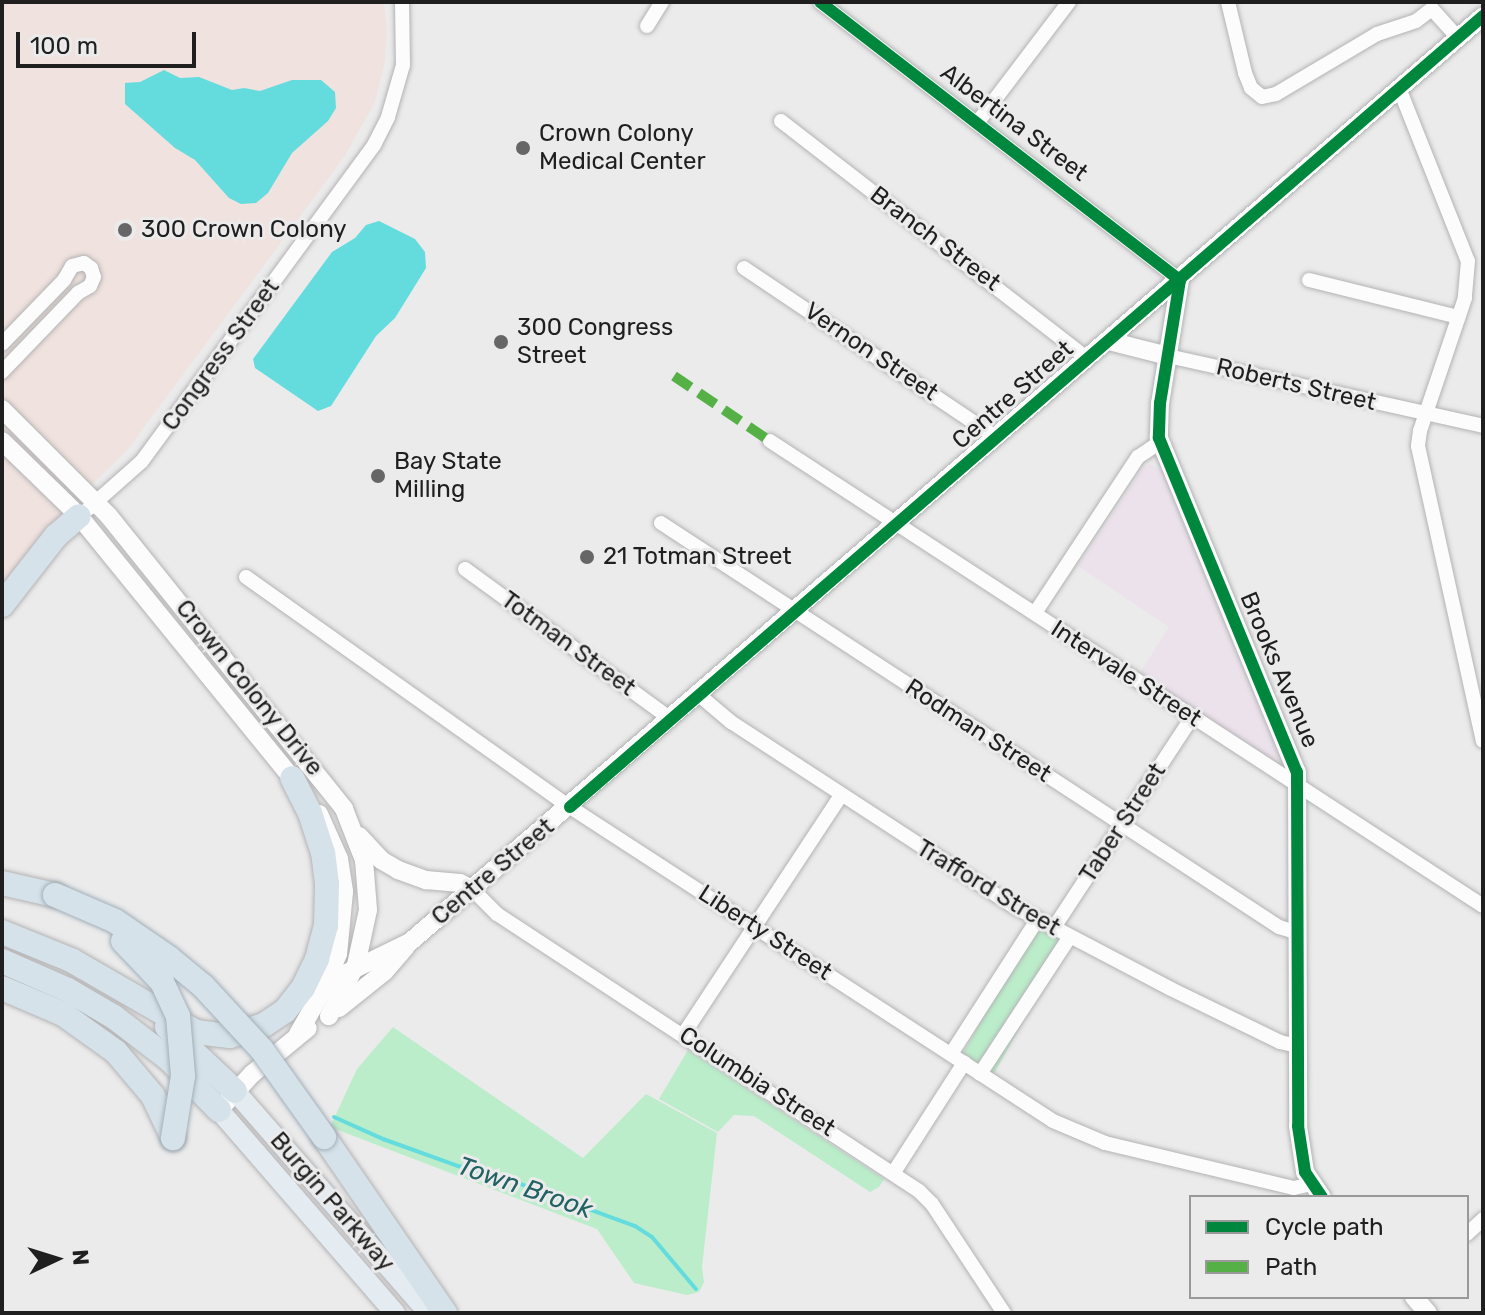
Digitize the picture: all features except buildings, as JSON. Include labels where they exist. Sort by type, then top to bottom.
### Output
[{"type":"highway","points":[[2,605],[50,543],[88,509]]},
{"type":"highway","points":[[2,932],[61,955],[188,1029],[221,1036],[264,1025],[297,997],[321,949],[327,884],[317,834],[292,778]]},
{"type":"highway","points":[[2,883],[55,895],[115,921],[203,986],[262,1050],[445,1313]]},
{"type":"highway","points":[[2,988],[63,1014],[116,1052],[153,1096],[173,1138],[183,1065],[180,1025],[171,998],[156,974],[129,946],[89,915],[55,895]]},
{"type":"highway","points":[[2,961],[68,990],[114,1017],[179,1069],[219,1110]]},
{"type":"highway","points":[[129,995],[192,1048],[235,1091]]},
{"type":"main road","name":"Burgin Parkway","points":[[235,1091],[429,1313]]},
{"type":"main road","name":"Burgin Parkway","points":[[219,1110],[395,1313]]},
{"type":"street","name":"Congress Street","points":[[88,509],[142,461],[374,145],[388,117],[400,76],[405,41],[402,2]]},
{"type":"street","points":[[647,26],[662,2]]},
{"type":"street","name":"Albertina Street","points":[[820,2],[1180,280]]},
{"type":"street","points":[[977,123],[1069,2]]},
{"type":"street","points":[[1228,2],[1245,73],[1254,93],[1262,97],[1276,94],[1377,34],[1416,21],[1432,9],[1458,38]]},
{"type":"street","name":"Centre Street","points":[[323,1008],[374,980],[410,942],[897,525],[1483,16]]},
{"type":"street","points":[[1399,88],[1466,253],[1469,283],[1418,438],[1420,464],[1483,741]]},
{"type":"street","name":"Branch Street","points":[[781,121],[1088,359]]},
{"type":"street","points":[[2,344],[69,271],[79,263],[90,266],[94,279],[2,372]]},
{"type":"street","name":"Vernon Street","points":[[744,268],[997,438]]},
{"type":"street","points":[[69,271],[72,286],[86,288]]},
{"type":"street","name":"Brooks Avenue","points":[[1180,280],[1159,416],[1160,442],[1292,756],[1299,787],[1298,1136],[1303,1165],[1317,1190]]},
{"type":"street","points":[[1309,280],[1459,317]]},
{"type":"street","name":"Roberts Street","points":[[1109,341],[1483,426]]},
{"type":"street","name":"Crown Colony Drive","points":[[2,409],[318,773],[353,829],[364,860],[368,892],[366,929],[350,972]]},
{"type":"street","name":"Crown Colony Drive","points":[[2,441],[88,509],[315,808],[339,859],[344,904],[338,954],[323,1008]]},
{"type":"street","name":"Intervale Street","points":[[770,441],[1483,906]]},
{"type":"street","points":[[1035,613],[1138,457],[1160,442]]},
{"type":"street","name":"Rodman Street","points":[[661,523],[1279,927],[1299,933]]},
{"type":"street","name":"Totman Street","points":[[465,569],[671,719]]},
{"type":"street","name":"Liberty Street","points":[[246,577],[570,807],[1053,1121],[1095,1140],[1294,1188],[1317,1190]]},
{"type":"street","name":"Trafford Street","points":[[699,695],[731,722],[1037,920],[1280,1042],[1298,1046]]},
{"type":"street","name":"Taber Street","points":[[1053,929],[1192,717]]},
{"type":"street","points":[[683,1035],[841,795]]},
{"type":"street","points":[[353,829],[374,853],[398,870],[426,880],[460,883],[472,889]]},
{"type":"street","name":"Columbia Street","points":[[472,889],[497,914],[894,1172],[932,1204],[1004,1313]]},
{"type":"street","points":[[951,1054],[1037,920]]},
{"type":"street","points":[[980,1074],[1069,938]]},
{"type":"street","name":"Centre Street","points":[[219,1110],[323,1008],[350,972],[410,942]]},
{"type":"street","points":[[338,954],[350,972],[374,980]]},
{"type":"street","points":[[894,1172],[964,1063]]},
{"type":"shaded area","points":[[2,2],[384,2],[387,31],[385,61],[375,102],[344,157],[128,449],[50,526],[2,589]]},
{"type":"shaded area","points":[[1150,464],[1162,471],[1285,770],[1139,674],[1169,627],[1078,566],[1143,468]]},
{"type":"green space","points":[[1037,920],[1069,938],[992,1077],[960,1059]]},
{"type":"green space","points":[[393,1027],[583,1158],[646,1094],[717,1133],[702,1267],[704,1282],[699,1292],[687,1295],[634,1283],[597,1229],[330,1127],[357,1069]]},
{"type":"green space","points":[[688,1050],[884,1179],[879,1187],[870,1192],[754,1116],[734,1115],[718,1132],[659,1099]]},
{"type":"water","points":[[164,70],[180,78],[199,77],[232,90],[244,88],[260,91],[292,80],[321,80],[335,92],[336,108],[328,121],[292,153],[268,193],[256,203],[241,204],[229,198],[195,160],[175,148],[125,104],[125,83],[140,82]]},
{"type":"water","points":[[379,221],[415,239],[425,252],[426,268],[395,318],[376,336],[331,406],[318,411],[255,368],[253,359],[332,252],[355,238],[366,225]]},
{"type":"waterway","name":"Town Brook","points":[[334,1117],[383,1139],[458,1166],[499,1176],[635,1226],[652,1237],[696,1289]]},
{"type":"marked path","points":[[674,376],[770,441]]},
{"type":"cycle path","points":[[820,2],[1180,280],[1160,403],[1159,438],[1297,772],[1298,1126],[1305,1172],[1321,1195]]},
{"type":"cycle path","points":[[570,807],[1483,16]]},
{"type":"place","name":"Crown Colony Medical Center","points":[[523,148]]},
{"type":"place","name":"300 Crown Colony","points":[[125,230]]},
{"type":"place","name":"300 Congress Street","points":[[501,342]]},
{"type":"place","name":"Bay State Milling","points":[[378,476]]},
{"type":"place","name":"21 Totman Street","points":[[587,557]]}]
